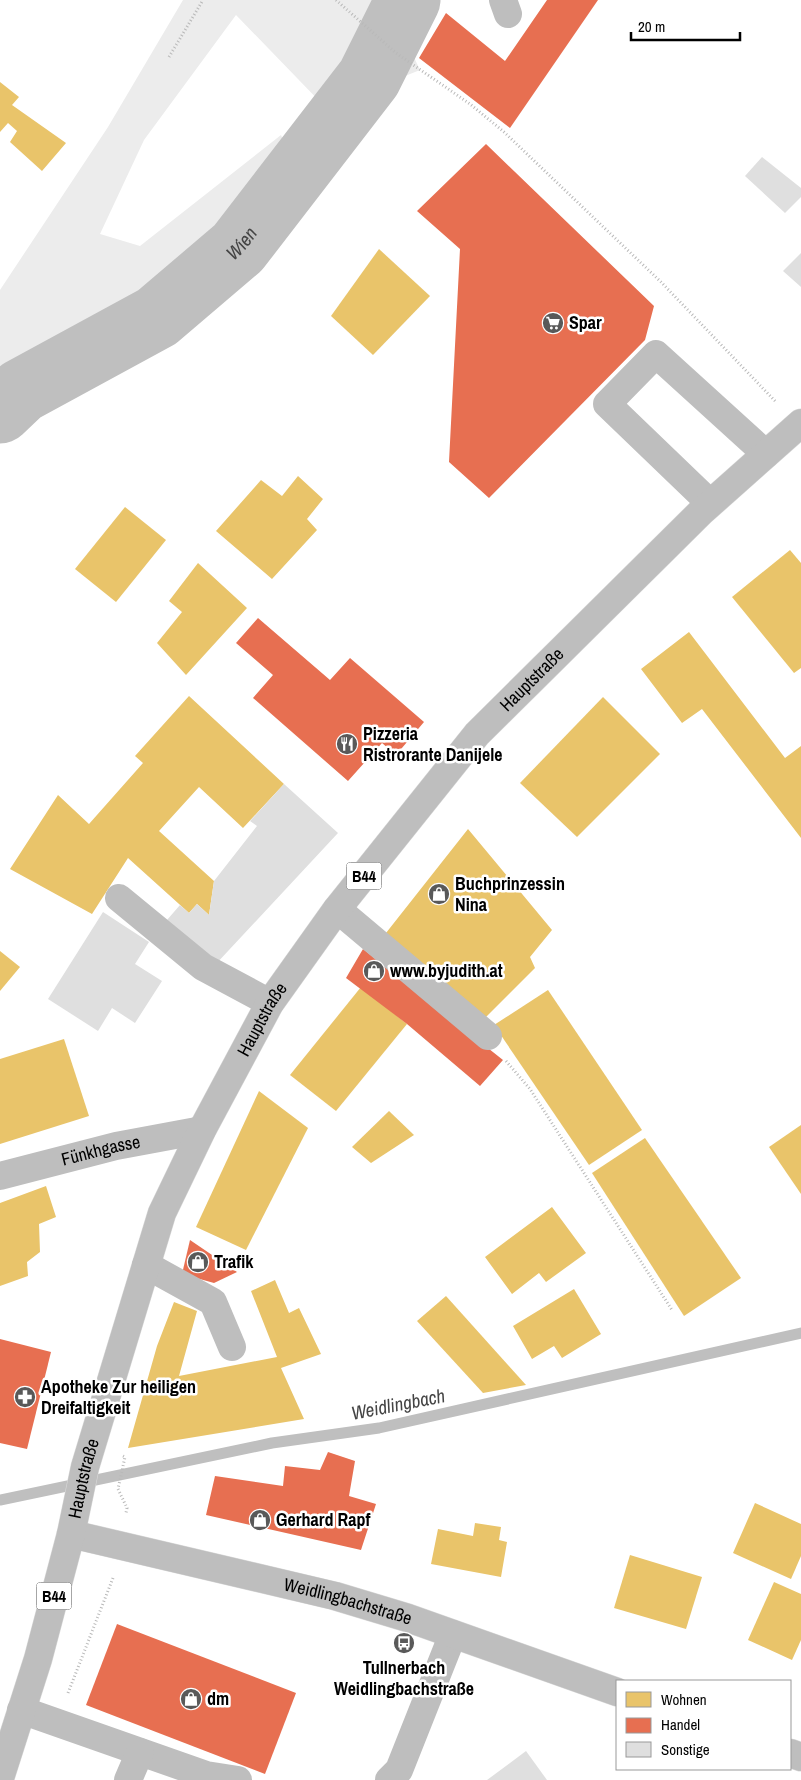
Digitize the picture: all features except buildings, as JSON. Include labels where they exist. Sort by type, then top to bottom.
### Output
[{"type":"main road","points":[[710,503],[607,404],[656,354],[766,454]]},
{"type":"main road","name":"Hauptstraße","points":[[0,1778],[38,1659],[71,1534],[85,1467],[162,1213],[202,1130],[270,1003],[337,909],[477,734],[710,503],[799,424]]},
{"type":"main road","points":[[119,898],[203,967],[270,1003]]},
{"type":"main road","points":[[337,909],[488,1036]]},
{"type":"main road","name":"Fünkhgasse","points":[[0,1176],[116,1146],[202,1130]]},
{"type":"main road","points":[[146,1265],[212,1302],[232,1347]]},
{"type":"main road","name":"Weidlingbachstraße","points":[[71,1534],[335,1596],[453,1634],[616,1692]]},
{"type":"main road","points":[[394,1775],[453,1634]]},
{"type":"main road","points":[[21,1710],[206,1775],[234,1780]]},
{"type":"main road","points":[[128,1780],[140,1752]]},
{"type":"path","points":[[169,57],[203,0]]},
{"type":"path","points":[[336,0],[396,53],[470,104],[504,132],[661,282],[799,424]]},
{"type":"path","points":[[488,1036],[530,1089],[672,1310]]},
{"type":"path","points":[[57,1722],[113,1577],[127,1508],[118,1489],[125,1458]]},
{"type":"shaded area","points":[[183,0],[436,0],[411,51],[420,70],[326,108],[236,15],[144,140],[100,234],[140,246],[281,135],[289,155],[220,253],[18,367],[0,388],[0,290],[108,127]]},
{"type":"waterway","name":"Wien","points":[[0,411],[21,391],[157,317],[238,248],[369,78],[408,0]]},
{"type":"waterway","name":"Weidlingbach","points":[[0,1500],[272,1443],[379,1428],[801,1333]]},
{"type":"place","name":"Spar","points":[[553,323]]},
{"type":"place","name":"Pizzeria Ristrorante Danijele","points":[[347,744]]},
{"type":"place","name":"Buchprinzessin Nina","points":[[439,894]]},
{"type":"place","name":"www.byjudith.at","points":[[374,971]]},
{"type":"place","name":"Trafik","points":[[198,1262]]},
{"type":"place","name":"Apotheke Zur heiligen Dreifaltigkeit","points":[[25,1397]]},
{"type":"place","name":"Gerhard Rapf","points":[[260,1520]]},
{"type":"place","name":"Tullnerbach Weidlingbachstraße","points":[[404,1643]]},
{"type":"place","name":"dm","points":[[191,1699]]}]
